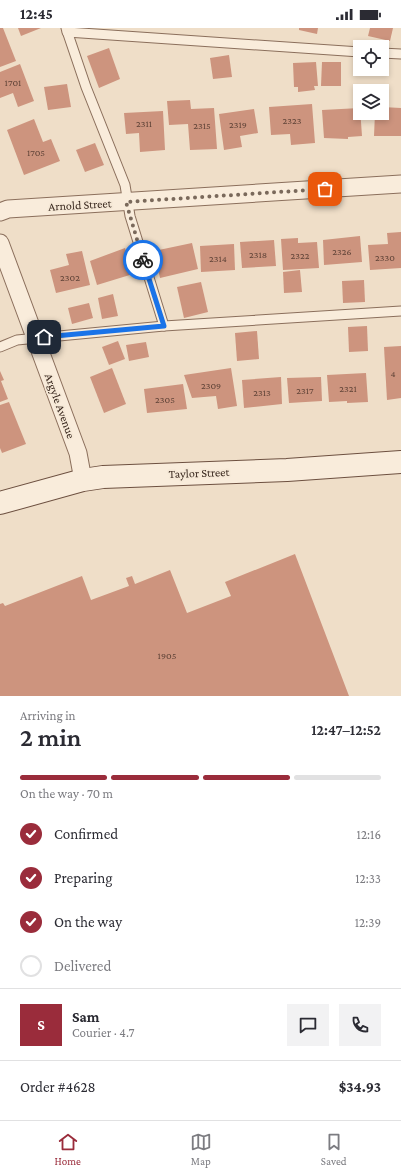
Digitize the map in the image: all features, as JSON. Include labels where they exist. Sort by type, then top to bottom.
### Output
[{"type":"main road","name":"Taylor Street","points":[[0,503],[83,480],[103,477],[287,470],[401,462]]},
{"type":"street","name":"Arnold Street","points":[[0,212],[8,209],[401,184]]},
{"type":"street","name":"Argyle Avenue","points":[[0,243],[78,453],[83,480]]},
{"type":"lane","points":[[164,326],[126,202],[125,185],[86,87],[67,30],[353,51]]},
{"type":"lane","points":[[389,53],[401,54]]},
{"type":"lane","points":[[0,347],[17,340],[164,326],[401,311]]},
{"type":"building","points":[[0,28],[3,28],[16,61],[0,67]]},
{"type":"building","points":[[18,28],[41,28],[21,36]]},
{"type":"building","points":[[299,28],[318,28],[317,34],[299,30]]},
{"type":"building","points":[[370,28],[393,28],[390,41],[368,36]]},
{"type":"building","points":[[109,48],[120,79],[99,88],[87,56]]},
{"type":"building","points":[[229,55],[232,77],[213,79],[210,58]]},
{"type":"building","points":[[316,62],[318,86],[314,86],[315,90],[298,92],[298,87],[294,87],[293,63]]},
{"type":"building","points":[[322,62],[341,62],[341,86],[321,86]]},
{"type":"building","points":[[20,64],[34,101],[18,107],[13,93],[0,98],[0,72]]},
{"type":"building","points":[[67,84],[71,107],[48,110],[44,87]]},
{"type":"building","points":[[190,100],[191,109],[214,108],[217,149],[190,150],[188,124],[169,125],[167,101]]},
{"type":"building","points":[[312,104],[315,143],[291,145],[290,134],[271,135],[269,107]]},
{"type":"building","points":[[389,107],[401,108],[401,136],[374,136],[375,120],[389,120]]},
{"type":"building","points":[[353,108],[353,120],[361,120],[362,136],[348,137],[348,139],[324,138],[322,110]]},
{"type":"building","points":[[254,109],[258,133],[240,136],[242,147],[224,150],[219,114]]},
{"type":"building","points":[[163,111],[165,150],[140,152],[139,133],[126,134],[124,113]]},
{"type":"building","points":[[34,119],[43,142],[51,139],[60,161],[24,175],[7,130]]},
{"type":"building","points":[[95,143],[104,165],[85,172],[76,150]]},
{"type":"building","points":[[401,232],[401,268],[370,270],[368,245],[388,244],[387,233]]},
{"type":"building","points":[[360,236],[362,262],[324,265],[323,240]]},
{"type":"building","points":[[298,238],[298,243],[317,242],[319,268],[283,270],[281,239]]},
{"type":"building","points":[[274,240],[276,266],[242,268],[240,242]]},
{"type":"building","points":[[192,243],[198,269],[160,278],[154,251]]},
{"type":"building","points":[[234,244],[235,270],[201,272],[200,246]]},
{"type":"building","points":[[125,248],[133,274],[97,285],[90,261]]},
{"type":"building","points":[[82,251],[90,285],[56,293],[50,270],[69,265],[66,254]]},
{"type":"building","points":[[300,270],[302,292],[284,293],[283,272]]},
{"type":"building","points":[[364,280],[365,302],[343,303],[342,281]]},
{"type":"building","points":[[201,282],[208,312],[184,318],[177,287]]},
{"type":"building","points":[[113,294],[118,316],[102,319],[98,298]]},
{"type":"building","points":[[89,303],[93,318],[72,324],[68,308]]},
{"type":"building","points":[[367,326],[368,351],[349,352],[348,327]]},
{"type":"building","points":[[257,331],[259,359],[237,361],[235,333]]},
{"type":"building","points":[[118,341],[125,359],[109,365],[102,347]]},
{"type":"building","points":[[146,342],[149,357],[129,361],[126,345]]},
{"type":"building","points":[[401,346],[401,398],[387,400],[384,347]]},
{"type":"building","points":[[112,368],[126,404],[104,413],[90,377]]},
{"type":"building","points":[[231,368],[237,406],[218,409],[216,396],[192,398],[184,375]]},
{"type":"building","points":[[0,371],[4,380],[1,381],[8,399],[0,402]]},
{"type":"building","points":[[366,373],[368,402],[329,402],[327,375]]},
{"type":"building","points":[[281,377],[282,404],[244,408],[242,380]]},
{"type":"building","points":[[321,377],[322,401],[289,403],[287,378]]},
{"type":"building","points":[[183,384],[187,409],[147,413],[144,389]]},
{"type":"building","points":[[9,402],[26,444],[2,453],[0,448],[0,405]]},
{"type":"building","points":[[295,554],[349,696],[0,696],[0,604],[3,603],[5,606],[82,576],[91,600],[129,586],[126,578],[132,576],[135,584],[170,570],[187,613],[231,596],[225,582]]},
{"type":"way so far","points":[[143,260],[126,202],[325,189]]},
{"type":"route","points":[[44,337],[164,326],[143,260]]}]
